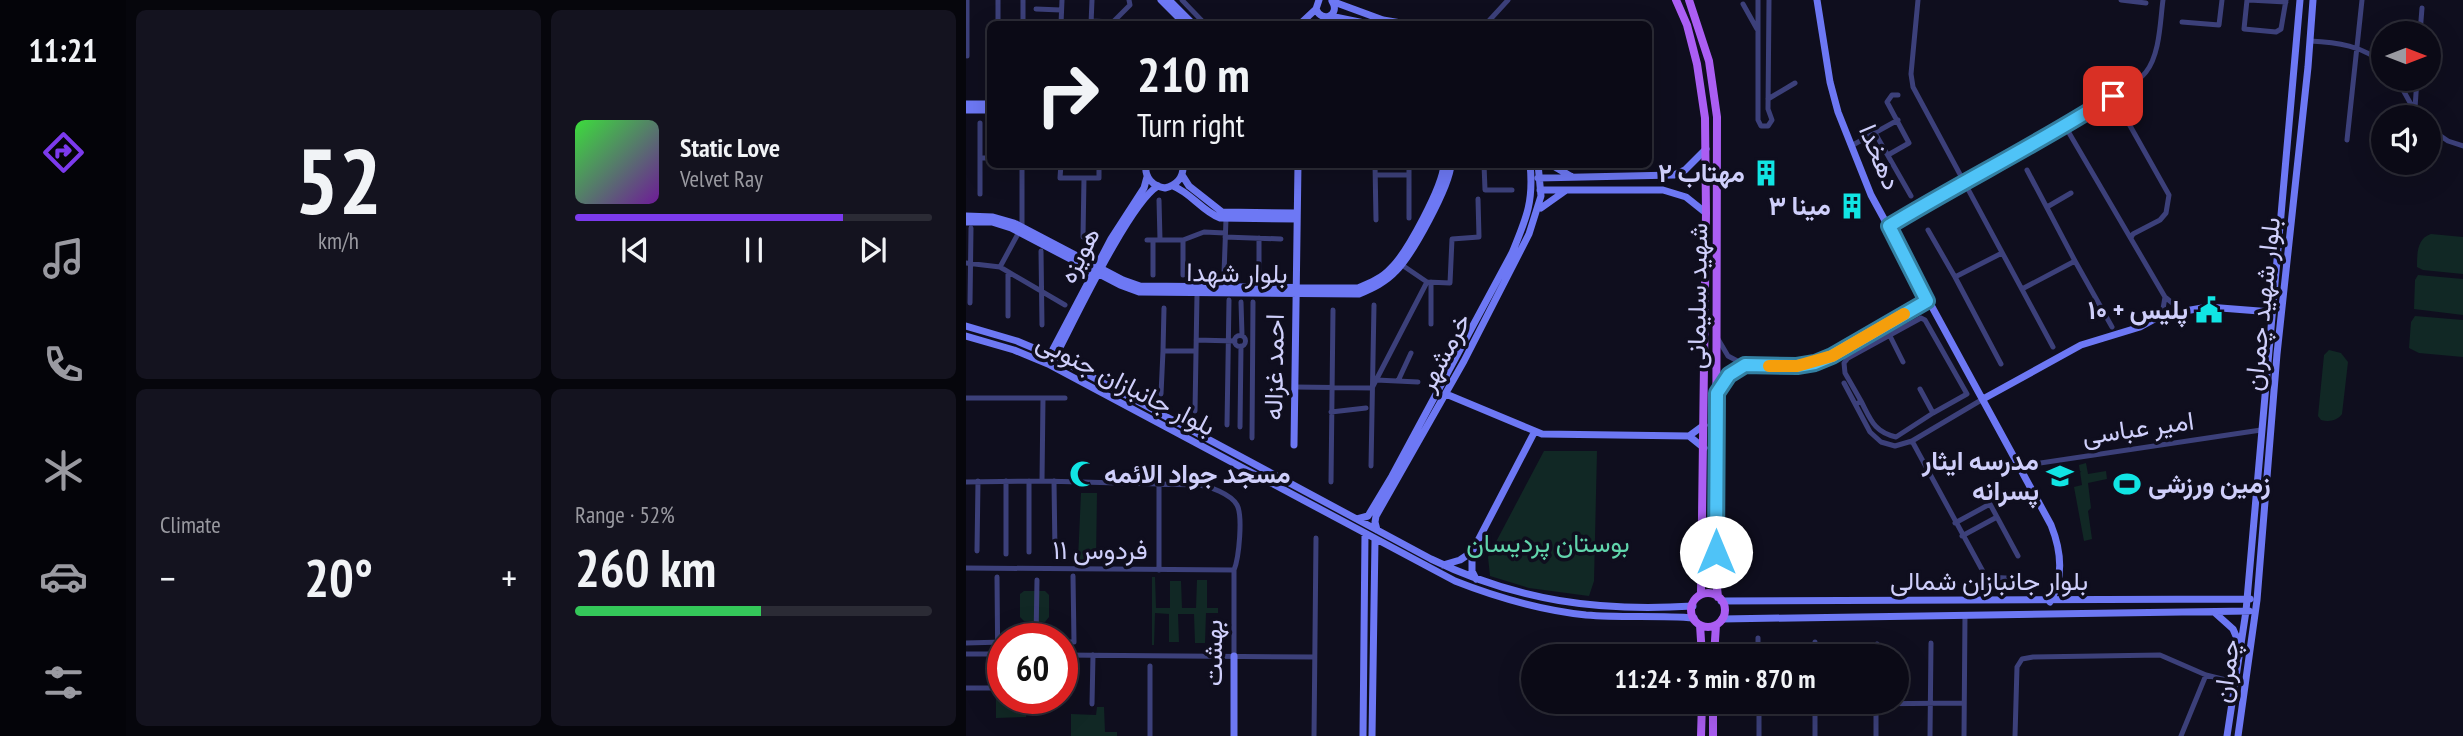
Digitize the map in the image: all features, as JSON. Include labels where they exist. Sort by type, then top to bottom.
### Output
[{"type":"main road","points":[[1161,0],[1180,20]]},
{"type":"main road","points":[[1169,0],[1180,20]]},
{"type":"main road","name":"شهید سلیمانی","points":[[1676,0],[1687,25],[1697,64],[1705,118],[1701,593]]},
{"type":"main road","name":"شهید سلیمانی","points":[[1689,0],[1709,61],[1717,117],[1716,578],[1720,599]]},
{"type":"main road","name":"دهخدا","points":[[1817,0],[1830,82],[1871,195],[2046,514],[2057,542],[2059,576],[2050,602]]},
{"type":"main road","name":"بلوار شهید چمران","points":[[2227,736],[2249,582],[2300,0]]},
{"type":"main road","name":"بلوار شهید چمران","points":[[2256,612],[2277,354],[2313,0]]},
{"type":"main road","points":[[1330,16],[1335,9],[1333,1]]},
{"type":"main road","points":[[1333,1],[1375,18],[1391,21]]},
{"type":"main road","points":[[1302,21],[1315,4],[1321,16]]},
{"type":"main road","points":[[1315,21],[1321,16],[1330,16],[1354,21]]},
{"type":"main road","points":[[966,104],[987,104]]},
{"type":"main road","points":[[966,110],[987,110]]},
{"type":"main road","points":[[1531,178],[1674,175],[1685,170],[1706,149]]},
{"type":"main road","points":[[1146,168],[1147,177],[1158,187],[1172,186],[1185,191],[1215,216],[1226,219],[1297,216]]},
{"type":"main road","points":[[1172,186],[1182,175],[1183,168]]},
{"type":"main road","name":"احمد غزاله","points":[[1294,445],[1298,168]]},
{"type":"main road","name":"بلوار شهدا","points":[[966,216],[1003,218],[1139,292],[1196,290],[1359,294],[1386,281],[1402,265],[1434,201],[1443,168]]},
{"type":"main road","name":"بلوار شهدا","points":[[1296,292],[1358,288],[1383,276],[1402,254],[1447,184],[1450,168]]},
{"type":"main road","name":"خرمشهر","points":[[1371,517],[1512,253],[1524,226],[1532,190],[1530,168]]},
{"type":"main road","name":"خرمشهر","points":[[1371,517],[1446,394],[1520,255],[1538,211],[1541,190],[1539,168]]},
{"type":"main road","points":[[1557,168],[1573,178]]},
{"type":"main road","points":[[1182,175],[1189,186],[1222,212],[1297,216]]},
{"type":"main road","name":"هویزه","points":[[1052,356],[1125,216],[1144,188],[1147,177]]},
{"type":"main road","name":"هویزه","points":[[1098,270],[1149,191],[1158,187]]},
{"type":"main road","points":[[1532,190],[1663,190],[1686,197],[1706,213]]},
{"type":"main road","points":[[1538,211],[1566,190]]},
{"type":"main road","name":"بلوار شهدا","points":[[968,225],[1001,224],[1021,230]]},
{"type":"main road","points":[[1983,399],[2081,345],[2140,327],[2162,315],[2208,307],[2272,312]]},
{"type":"main road","name":"بلوار جانبازان جنوبی","points":[[966,326],[1017,341],[1052,356],[1443,565],[1476,579],[1552,601],[1588,605],[1693,606]]},
{"type":"main road","name":"بلوار جانبازان جنوبی","points":[[966,336],[1014,350],[1048,365],[1455,581],[1516,602],[1550,610],[1697,622]]},
{"type":"main road","points":[[1446,394],[1542,434],[1689,436],[1704,425]]},
{"type":"main road","points":[[2261,430],[2270,439]]},
{"type":"main road","points":[[1476,579],[1472,571],[1472,552],[1535,431]]},
{"type":"main road","points":[[1689,436],[1704,448]]},
{"type":"main road","points":[[1357,519],[1371,517],[1377,530]]},
{"type":"main road","points":[[1365,534],[1368,692],[1372,736]]},
{"type":"main road","points":[[1363,736],[1368,692],[1375,540]]},
{"type":"main road","points":[[1443,565],[1460,560],[1472,552]]},
{"type":"main road","points":[[2225,600],[2237,595],[2249,582]]},
{"type":"main road","points":[[1700,644],[1693,606],[1701,593],[1709,592],[1720,599],[1724,612],[1719,622],[1716,644]]},
{"type":"main road","name":"بلوار جانبازان شمالی","points":[[1720,599],[2050,602],[2257,600]]},
{"type":"main road","points":[[2214,612],[2232,629],[2240,645]]},
{"type":"main road","name":"بلوار جانبازان شمالی","points":[[1719,622],[1965,615],[2256,612]]},
{"type":"main road","name":"چمران","points":[[2238,736],[2256,612]]},
{"type":"main road","points":[[1697,622],[1705,627],[1719,622]]},
{"type":"main road","name":"بهشت","points":[[1234,656],[1234,736]]},
{"type":"main road","points":[[1701,736],[1702,714]]},
{"type":"main road","points":[[1713,714],[1713,736]]},
{"type":"street","points":[[967,0],[967,56]]},
{"type":"street","points":[[998,0],[998,21]]},
{"type":"street","points":[[1023,0],[1023,21]]},
{"type":"street","points":[[1061,21],[1062,0]]},
{"type":"street","points":[[1091,0],[1091,21]]},
{"type":"street","points":[[1116,21],[1130,5],[1129,0]]},
{"type":"street","points":[[1182,0],[1202,21]]},
{"type":"street","points":[[1489,21],[1508,0]]},
{"type":"street","points":[[1758,0],[1758,120],[1761,126],[1768,126],[1772,120],[1768,109],[1769,0]]},
{"type":"street","points":[[1918,0],[1911,74],[1913,87],[2053,346]]},
{"type":"street","points":[[2120,0],[2146,3]]},
{"type":"street","points":[[1889,226],[1965,181],[2066,127],[2133,83],[2146,72],[2152,59],[2163,0]]},
{"type":"street","points":[[2182,22],[2219,25],[2222,0]]},
{"type":"street","points":[[2248,0],[2286,1],[2281,29],[2276,32],[2244,29],[2248,0]]},
{"type":"street","points":[[2347,139],[2359,49],[2362,0]]},
{"type":"street","points":[[1743,4],[1759,32]]},
{"type":"street","points":[[2421,21],[2422,8]]},
{"type":"street","points":[[1036,9],[1061,10]]},
{"type":"street","points":[[2310,41],[2325,41],[2371,54]]},
{"type":"street","points":[[1768,99],[1796,83]]},
{"type":"street","points":[[1888,155],[1909,143],[1887,102],[1892,95],[1898,94]]},
{"type":"street","points":[[2124,115],[2169,195],[2166,213],[2131,238]]},
{"type":"street","points":[[1851,146],[1898,120]]},
{"type":"street","points":[[980,123],[980,194]]},
{"type":"street","points":[[2066,127],[2165,297],[2182,311]]},
{"type":"street","points":[[1875,133],[1911,196]]},
{"type":"street","points":[[2441,136],[2463,146]]},
{"type":"street","points":[[980,158],[987,158]]},
{"type":"street","points":[[1000,267],[1021,230],[1022,168]]},
{"type":"street","points":[[1060,168],[1060,178],[1099,178],[1099,168]]},
{"type":"street","points":[[1376,168],[1376,219]]},
{"type":"street","points":[[1409,168],[1409,218]]},
{"type":"street","points":[[1484,168],[1485,190],[1512,190]]},
{"type":"street","points":[[2027,170],[2112,327]]},
{"type":"street","points":[[1376,175],[1409,175]]},
{"type":"street","points":[[1083,237],[1084,178]]},
{"type":"street","points":[[2047,207],[2071,194]]},
{"type":"street","points":[[1402,265],[1429,282],[1450,283],[1452,239],[1479,237],[1478,199]]},
{"type":"street","points":[[1153,275],[1153,240],[1159,200]]},
{"type":"street","points":[[1224,274],[1226,219]]},
{"type":"street","points":[[968,225],[970,303]]},
{"type":"street","points":[[1928,230],[2001,364]]},
{"type":"street","points":[[1153,240],[1183,240],[1204,232],[1281,239]]},
{"type":"street","points":[[1259,238],[1259,276]]},
{"type":"street","points":[[1183,240],[1184,275]]},
{"type":"street","points":[[1041,251],[1042,325]]},
{"type":"street","points":[[1955,277],[2002,253]]},
{"type":"street","points":[[2022,289],[2075,261]]},
{"type":"street","points":[[968,264],[1000,267],[1065,305]]},
{"type":"street","points":[[1008,272],[1008,316]]},
{"type":"street","points":[[1429,282],[1431,324]]},
{"type":"street","points":[[1372,388],[1429,282]]},
{"type":"street","points":[[1195,411],[1196,290]]},
{"type":"street","points":[[2162,315],[2165,297]]},
{"type":"street","points":[[1227,425],[1231,341],[1229,300]]},
{"type":"street","points":[[1717,337],[1728,356],[1745,365],[1797,366],[1815,363],[1832,356],[1927,301]]},
{"type":"street","points":[[1241,302],[1252,438]]},
{"type":"street","points":[[1240,427],[1245,341],[1253,302]]},
{"type":"street","points":[[1371,466],[1374,305]]},
{"type":"street","points":[[1161,394],[1164,307]]},
{"type":"street","points":[[1331,482],[1333,310]]},
{"type":"street","points":[[1844,383],[1858,403],[1873,424],[1882,434],[1896,437],[1967,394],[1926,320],[1921,318],[1848,358],[1844,363],[1845,373],[1858,403],[1870,432],[1881,442],[1895,446],[1912,442],[1983,399]]},
{"type":"street","points":[[1196,340],[1231,341],[1237,336],[1245,341]]},
{"type":"street","points":[[1890,336],[1903,362]]},
{"type":"street","points":[[1163,351],[1196,351]]},
{"type":"street","points":[[1398,381],[1411,353]]},
{"type":"street","points":[[1717,393],[1729,375],[1745,365]]},
{"type":"street","points":[[1376,380],[1418,382]]},
{"type":"street","points":[[1295,387],[1372,388]]},
{"type":"street","points":[[1920,389],[1933,413]]},
{"type":"street","points":[[966,398],[1065,398]]},
{"type":"street","points":[[1042,481],[1043,398]]},
{"type":"street","points":[[1331,412],[1366,408]]},
{"type":"street","name":"امیر عباسی","points":[[2020,466],[2261,430]]},
{"type":"street","points":[[1912,442],[1986,577],[2006,578]]},
{"type":"street","points":[[966,481],[1159,484],[1159,570]]},
{"type":"street","points":[[977,551],[978,481]]},
{"type":"street","points":[[1006,481],[1006,554]]},
{"type":"street","points":[[1029,481],[1029,552]]},
{"type":"street","points":[[1054,481],[1055,553]]},
{"type":"street","name":"بهشت","points":[[1159,484],[1205,486],[1234,501],[1239,512],[1238,561],[1234,570],[1234,656]]},
{"type":"street","points":[[1955,523],[1990,504],[2018,556]]},
{"type":"street","points":[[1962,536],[1997,517]]},
{"type":"street","points":[[1314,736],[1316,538]]},
{"type":"street","name":"فردوس ۱۱","points":[[966,568],[1234,570]]},
{"type":"street","points":[[1073,576],[1073,623]]},
{"type":"street","points":[[997,577],[999,623]]},
{"type":"street","points":[[1036,623],[1037,580]]},
{"type":"street","points":[[1964,736],[1965,615]]},
{"type":"street","points":[[1758,638],[1758,644]]},
{"type":"street","points":[[966,643],[987,642]]},
{"type":"street","points":[[1930,736],[1931,643]]},
{"type":"street","points":[[966,654],[987,654]]},
{"type":"street","points":[[1078,655],[1315,657]]},
{"type":"street","points":[[1092,704],[1093,655]]},
{"type":"street","points":[[2015,736],[2017,667],[2022,659],[2160,655],[2206,675],[2234,682]]},
{"type":"street","points":[[1150,666],[1150,736]]},
{"type":"street","points":[[2181,736],[2206,675]]},
{"type":"street","points":[[966,688],[987,688]]},
{"type":"street","points":[[1909,703],[1964,703]]},
{"type":"street","points":[[1759,714],[1759,736]]},
{"type":"street","points":[[1815,714],[1815,736]]},
{"type":"street","points":[[1876,714],[1876,736]]},
{"type":"green space","points":[[2431,234],[2463,237],[2463,274],[2417,267],[2420,243]]},
{"type":"green space","points":[[2418,275],[2463,279],[2463,315],[2414,309],[2415,280]]},
{"type":"green space","points":[[2415,316],[2463,320],[2463,357],[2419,353],[2409,348],[2411,322]]},
{"type":"green space","points":[[2329,350],[2341,353],[2348,362],[2342,414],[2335,420],[2327,421],[2318,416],[2324,355]]},
{"type":"green space","name":"بوستان پردیسان","points":[[1544,451],[1597,451],[1594,581],[1589,596],[1529,588],[1490,576],[1488,557]]},
{"type":"green space","points":[[2086,463],[2088,474],[2106,471],[2107,479],[2088,483],[2092,539],[2084,541],[2074,487],[2082,485],[2079,465]]},
{"type":"green space","points":[[1081,493],[1097,493],[1096,559],[1078,560]]},
{"type":"green space","points":[[1152,577],[1155,577],[1156,608],[1170,608],[1170,581],[1181,581],[1182,608],[1196,608],[1197,580],[1207,580],[1207,608],[1218,608],[1218,613],[1206,613],[1205,643],[1195,643],[1194,614],[1178,614],[1179,642],[1169,642],[1169,614],[1155,613],[1152,645]]},
{"type":"green space","points":[[1024,591],[1045,591],[1049,595],[1049,617],[1045,622],[1024,621],[1020,617],[1020,594]]},
{"type":"green space","points":[[1097,707],[1104,707],[1105,732],[1117,732],[1117,736],[1071,736],[1071,714],[1096,715]]},
{"type":"green space","points":[[996,714],[1026,714],[1026,717],[996,718]]},
{"type":"slow traffic","points":[[1769,366],[1815,363],[1904,314]]},
{"type":"place","name":"مهتاب ۲","points":[[1766,173]]},
{"type":"place","name":"مینا ۳","points":[[1852,206]]},
{"type":"place","name":"پلیس + ۱۰","points":[[2209,310]]},
{"type":"place","name":"مسجد جواد الائمه","points":[[1083,474]]},
{"type":"place","name":"مدرسه ایثار پسرانه","points":[[2060,476]]},
{"type":"place","name":"زمین ورزشی","points":[[2127,484]]},
{"type":"route","points":[[1716,552],[1717,393],[1729,375],[1745,365],[1797,366],[1815,363],[1832,356],[1927,301],[1889,226],[1965,181],[2066,127],[2113,96]]}]
